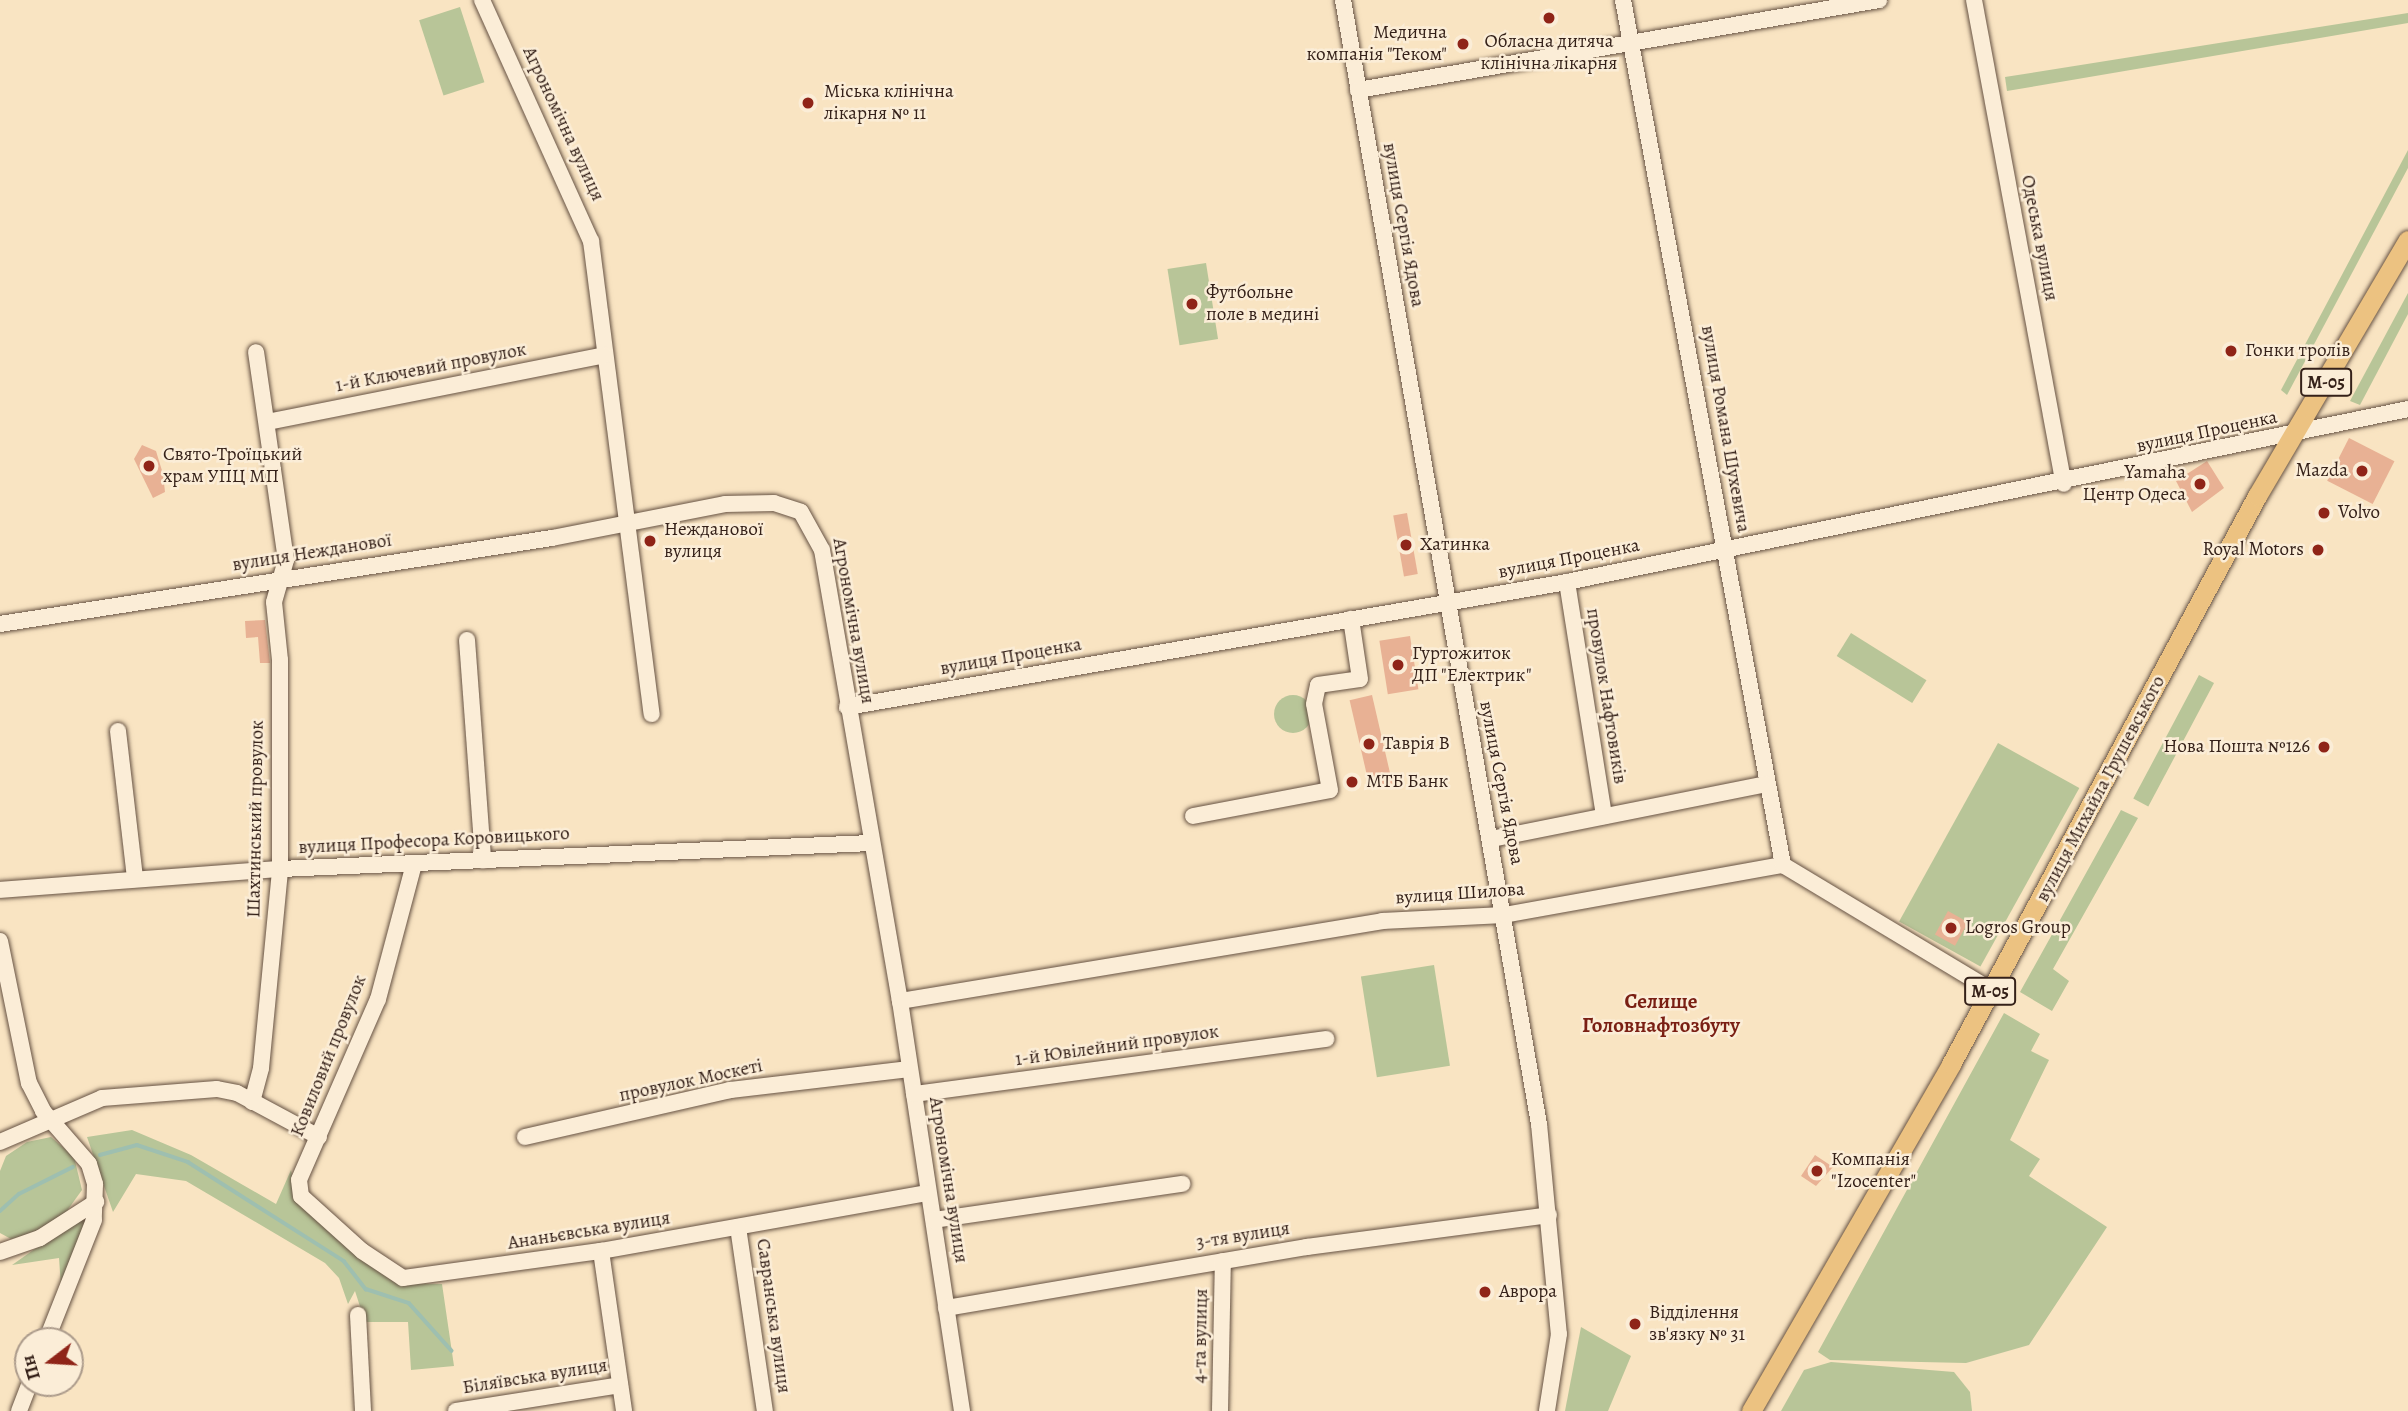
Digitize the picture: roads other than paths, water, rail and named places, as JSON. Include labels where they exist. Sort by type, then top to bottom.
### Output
[{"type":"main road","name":"вулиця Михайла Грушевського","points":[[1751,1411],[1991,990],[2295,434],[2408,240]]},
{"type":"street","name":"Агрономічна вулиця","points":[[482,0],[583,217],[598,281],[604,355],[629,519],[741,503],[774,503],[801,512],[822,550],[847,708],[900,1001],[908,1069],[914,1094],[927,1193],[934,1220],[962,1411]]},
{"type":"street","name":"вулиця Сергія Ядова","points":[[1343,0],[1446,602],[1504,915],[1549,1215],[1559,1334],[1547,1411]]},
{"type":"street","name":"вулиця Романа Шухевича","points":[[1623,0],[1783,865]]},
{"type":"street","points":[[1358,90],[1633,45],[1879,0]]},
{"type":"street","name":"Одеська вулиця","points":[[1974,0],[2064,484]]},
{"type":"street","name":"Шахтинський провулок","points":[[252,1102],[261,1068],[280,869],[280,660],[274,602],[286,553],[256,352]]},
{"type":"street","name":"1-й Ключевий провулок","points":[[267,422],[604,355]]},
{"type":"street","name":"вулиця Проценка","points":[[847,708],[1726,552],[2064,484],[2408,409]]},
{"type":"street","points":[[629,519],[652,714]]},
{"type":"street","name":"вулиця Нежданової","points":[[0,624],[552,538],[629,519]]},
{"type":"street","name":"провулок Нафтовиків","points":[[1567,582],[1604,816]]},
{"type":"street","points":[[1193,816],[1330,790],[1314,704],[1318,685],[1360,679],[1351,619]]},
{"type":"street","points":[[467,640],[483,860]]},
{"type":"street","points":[[118,731],[135,879]]},
{"type":"street","name":"провулок Нафтовиків","points":[[1490,839],[1766,784]]},
{"type":"street","name":"вулиця Професора Коровицького","points":[[0,890],[280,869],[871,843]]},
{"type":"street","name":"Ковиловий провулок","points":[[299,1180],[378,999],[414,864]]},
{"type":"street","points":[[1783,865],[1991,990]]},
{"type":"street","name":"вулиця Шилова","points":[[900,1001],[1382,921],[1504,915],[1783,865]]},
{"type":"street","points":[[0,941],[29,1083],[52,1123],[89,1164],[96,1202],[51,1327]]},
{"type":"street","name":"1-й Ювілейний провулок","points":[[914,1094],[1326,1039]]},
{"type":"street","name":"провулок Москеті","points":[[525,1136],[730,1090],[908,1069]]},
{"type":"street","points":[[0,1142],[121,1093],[217,1089],[252,1102],[319,1137]]},
{"type":"street","name":"Ананьєвська вулиця","points":[[299,1180],[301,1196],[362,1251],[403,1278],[601,1251],[927,1193]]},
{"type":"street","points":[[934,1220],[1182,1184]]},
{"type":"street","points":[[0,1252],[40,1238],[96,1202]]},
{"type":"street","name":"3-тя вулиця","points":[[946,1308],[1223,1261],[1549,1215]]},
{"type":"street","name":"Савранська вулиця","points":[[738,1227],[765,1411]]},
{"type":"street","points":[[601,1251],[624,1411]]},
{"type":"street","name":"4-та вулиця","points":[[1220,1411],[1223,1261]]},
{"type":"street","points":[[358,1315],[363,1411]]},
{"type":"street","name":"Біляївська вулиця","points":[[456,1411],[620,1385]]},
{"type":"waterway","points":[[100,1155],[137,1145],[188,1162],[344,1261],[366,1289],[409,1303],[452,1351]]},
{"type":"waterway","points":[[0,1211],[19,1194],[73,1167]]},
{"type":"place","name":"Обласна дитяча клінічна лікарня","points":[[1549,18]]},
{"type":"place","name":"Медична компанія \"Теком\"","points":[[1463,44]]},
{"type":"place","name":"Міська клінічна лікарня № 11","points":[[808,103]]},
{"type":"place","name":"Футбольне поле в медині","points":[[1192,304]]},
{"type":"place","name":"Гонки тролів","points":[[2231,351]]},
{"type":"place","name":"Свято-Троїцький храм УПЦ МП","points":[[149,466]]},
{"type":"place","name":"Mazda","points":[[2362,471]]},
{"type":"place","name":"Yamaha Центр Одеса","points":[[2200,484]]},
{"type":"place","name":"Volvo","points":[[2324,513]]},
{"type":"place","name":"Нежданової вулиця","points":[[650,541]]},
{"type":"place","name":"Хатинка","points":[[1406,545]]},
{"type":"place","name":"Royal Motors","points":[[2318,550]]},
{"type":"place","name":"Гуртожиток ДП \"Електрик\"","points":[[1398,665]]},
{"type":"place","name":"Таврія В","points":[[1369,744]]},
{"type":"place","name":"Нова Пошта №126","points":[[2324,747]]},
{"type":"place","name":"МТБ Банк","points":[[1352,782]]},
{"type":"place","name":"Logros Group","points":[[1951,928]]},
{"type":"place","name":"Компанія \"Izocenter\"","points":[[1817,1171]]},
{"type":"place","name":"Аврора","points":[[1485,1292]]},
{"type":"place","name":"Відділення зв'язку № 31","points":[[1635,1324]]},
{"type":"district","name":"Селище Головнафтозбуту","points":[[1661,1013]]}]
